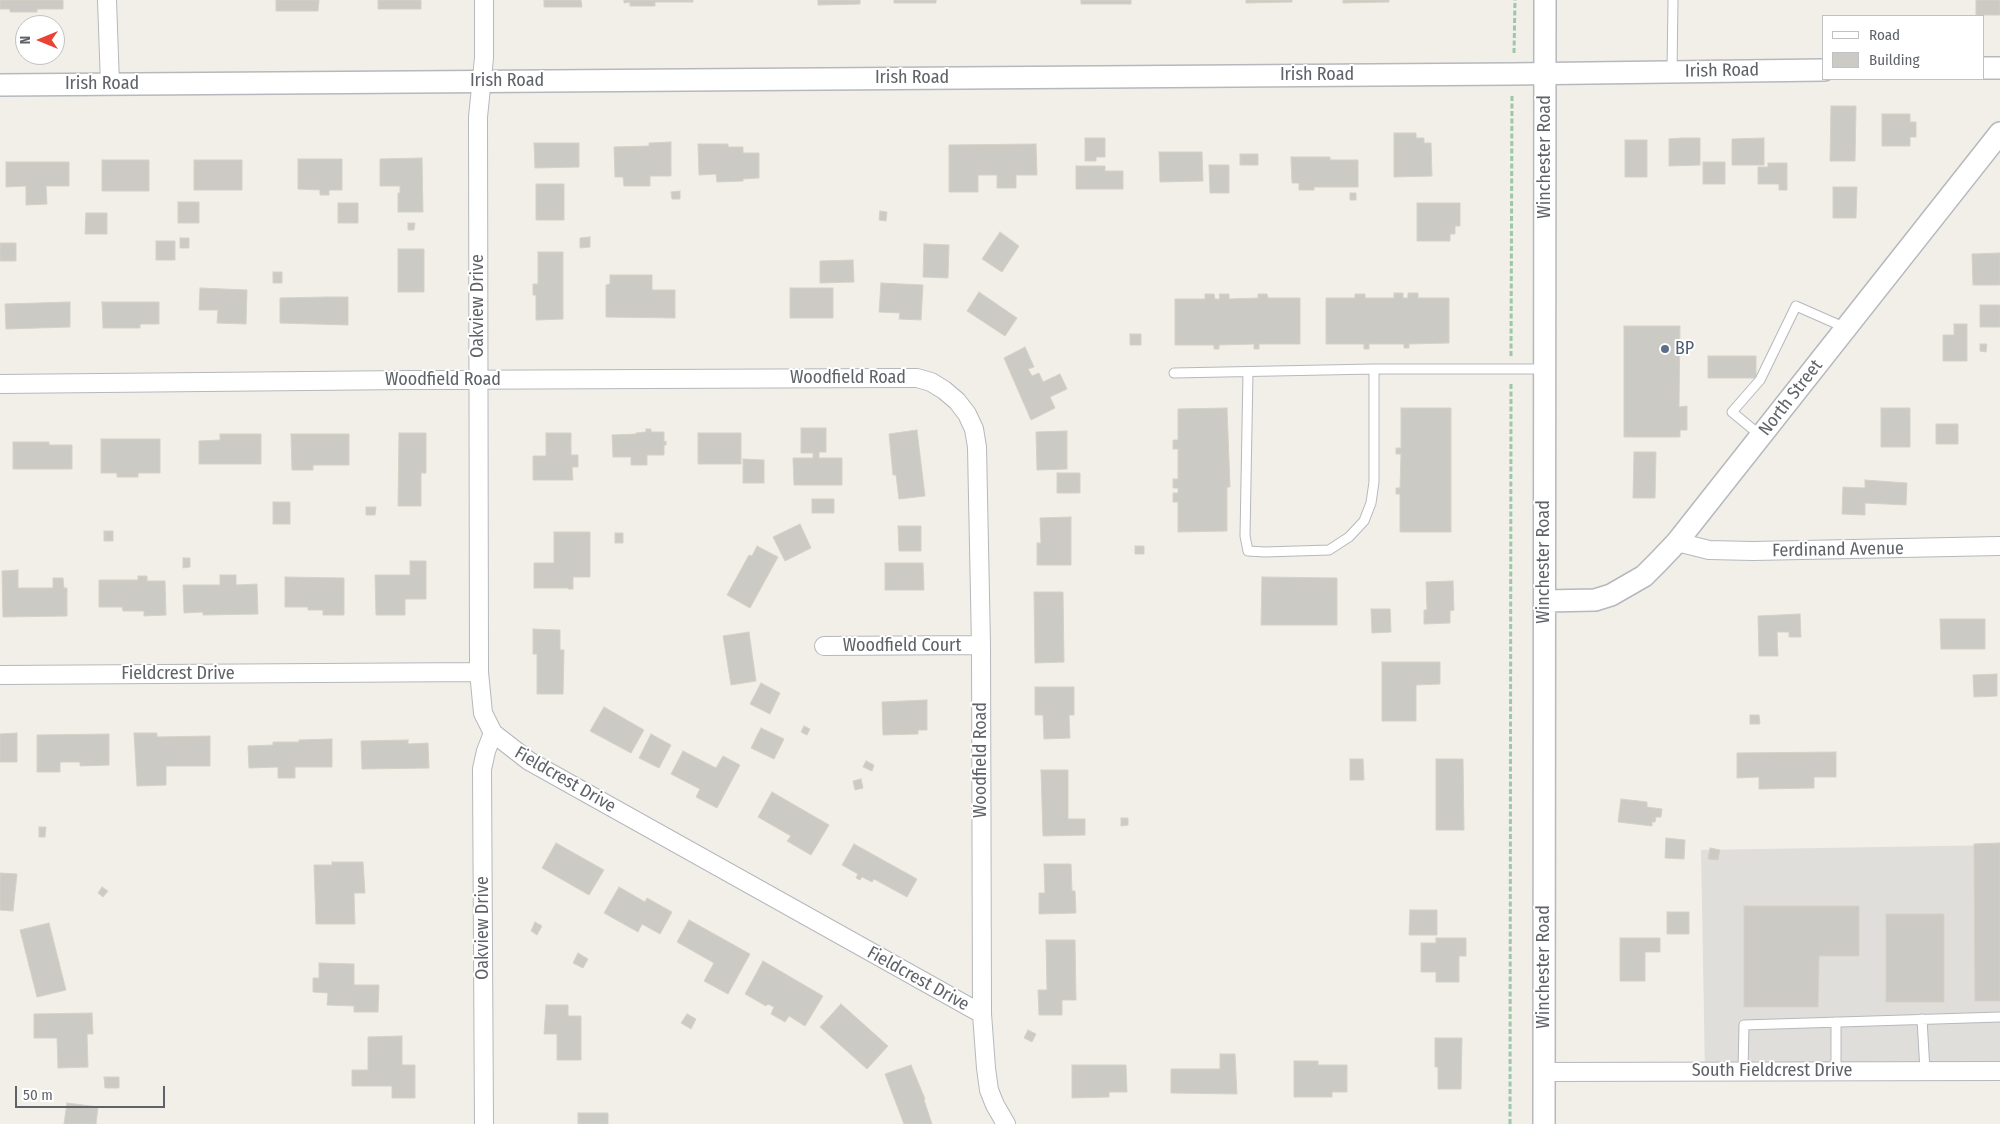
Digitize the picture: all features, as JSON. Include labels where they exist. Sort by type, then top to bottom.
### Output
[{"type":"street","points":[[107,0],[110,84]]},
{"type":"street","name":"Oakview Drive","points":[[479,672],[478,117],[484,58],[484,0]]},
{"type":"street","name":"Winchester Road","points":[[1544,1124],[1545,0]]},
{"type":"street","points":[[1985,68],[2000,68]]},
{"type":"street","name":"Irish Road","points":[[0,85],[1822,70]]},
{"type":"street","name":"North Street","points":[[1544,601],[1595,600],[1611,595],[1644,576],[1677,542],[2000,133]]},
{"type":"street","name":"Woodfield Road","points":[[0,384],[917,378],[931,382],[944,390],[957,401],[966,414],[974,429],[976,438],[979,486],[981,645],[982,1014],[989,1090],[1006,1124]]},
{"type":"street","name":"Ferdinand Avenue","points":[[1677,542],[1709,550],[1753,552],[2000,546]]},
{"type":"street","name":"Woodfield Court","points":[[824,646],[981,645]]},
{"type":"street","name":"Fieldcrest Drive","points":[[0,675],[479,672],[483,713],[493,734],[529,761],[982,1014]]},
{"type":"street","name":"Oakview Drive","points":[[484,1124],[482,769],[486,751],[493,734]]},
{"type":"street","name":"South Fieldcrest Drive","points":[[1544,1072],[2000,1071]]},
{"type":"lane","points":[[1672,72],[1673,0]]},
{"type":"lane","points":[[1761,436],[1732,412],[1760,380],[1796,306],[1847,328]]},
{"type":"lane","points":[[1174,374],[1374,369],[1544,369]]},
{"type":"lane","points":[[1248,372],[1245,536],[1248,551],[1265,552],[1329,550],[1349,538],[1364,521],[1371,503],[1374,482],[1374,369]]},
{"type":"lane","points":[[1743,1071],[1744,1025],[2000,1017]]},
{"type":"lane","points":[[1922,1019],[1925,1071]]},
{"type":"lane","points":[[1836,1022],[1836,1071]]},
{"type":"path","points":[[1510,1124],[1512,74],[1515,0]]},
{"type":"shaded area","points":[[2000,845],[2000,1070],[1705,1075],[1701,850]]},
{"type":"building","points":[[0,0],[63,0],[63,9],[37,9],[37,12],[10,12],[10,9],[0,9]]},
{"type":"building","points":[[276,0],[319,0],[318,11],[276,11]]},
{"type":"building","points":[[378,0],[421,0],[421,9],[378,9]]},
{"type":"building","points":[[544,0],[581,0],[582,7],[544,7]]},
{"type":"building","points":[[624,0],[693,0],[693,2],[655,2],[655,6],[630,6],[630,2],[624,3]]},
{"type":"building","points":[[818,0],[860,0],[860,4],[818,5]]},
{"type":"building","points":[[894,0],[936,0],[936,3],[894,3]]},
{"type":"building","points":[[1081,0],[1131,0],[1131,4],[1081,4]]},
{"type":"building","points":[[1246,0],[1292,0],[1292,2],[1246,3]]},
{"type":"building","points":[[1343,0],[1389,0],[1389,2],[1343,3]]},
{"type":"building","points":[[1976,0],[2000,0],[2000,15],[1976,15]]},
{"type":"building","points":[[1831,106],[1856,106],[1855,161],[1830,161]]},
{"type":"building","points":[[1882,114],[1910,114],[1910,122],[1916,122],[1916,137],[1910,137],[1910,146],[1882,146]]},
{"type":"building","points":[[1394,133],[1416,133],[1416,138],[1424,138],[1424,143],[1431,143],[1432,176],[1394,177]]},
{"type":"building","points":[[1085,138],[1105,138],[1105,157],[1096,157],[1096,161],[1085,161]]},
{"type":"building","points":[[1700,138],[1700,165],[1669,166],[1669,139]]},
{"type":"building","points":[[1764,138],[1764,165],[1732,165],[1732,139]]},
{"type":"building","points":[[1625,140],[1647,140],[1647,177],[1625,177]]},
{"type":"building","points":[[671,142],[671,176],[650,176],[650,186],[624,186],[623,177],[615,177],[614,147],[649,146],[649,143]]},
{"type":"building","points":[[534,143],[579,143],[579,167],[535,168]]},
{"type":"building","points":[[698,144],[728,144],[728,147],[743,147],[743,153],[759,153],[759,178],[717,182],[716,174],[699,175]]},
{"type":"building","points":[[1036,144],[1037,175],[1016,175],[1016,188],[997,188],[997,175],[978,175],[978,192],[949,192],[949,145]]},
{"type":"building","points":[[1159,152],[1202,152],[1203,181],[1160,182]]},
{"type":"building","points":[[1240,154],[1258,154],[1258,165],[1240,165]]},
{"type":"building","points":[[1291,157],[1330,157],[1330,160],[1358,160],[1358,187],[1314,187],[1314,190],[1299,190],[1299,183],[1292,183]]},
{"type":"building","points":[[422,158],[423,212],[398,212],[400,186],[380,186],[380,159]]},
{"type":"building","points":[[298,159],[342,159],[342,190],[329,190],[329,195],[320,195],[320,190],[298,189]]},
{"type":"building","points":[[102,160],[149,160],[149,191],[102,191]]},
{"type":"building","points":[[194,160],[242,160],[242,190],[194,190]]},
{"type":"building","points":[[6,162],[69,162],[69,186],[46,186],[47,204],[26,205],[26,186],[6,187]]},
{"type":"building","points":[[1703,162],[1725,162],[1725,184],[1703,184]]},
{"type":"building","points":[[1768,163],[1787,163],[1787,190],[1779,190],[1779,184],[1758,184],[1758,167],[1768,167]]},
{"type":"building","points":[[1209,165],[1229,165],[1229,193],[1210,193]]},
{"type":"building","points":[[1076,166],[1105,166],[1105,171],[1123,171],[1123,189],[1076,189]]},
{"type":"building","points":[[536,184],[564,184],[564,220],[536,220]]},
{"type":"building","points":[[1833,187],[1857,187],[1856,218],[1833,218]]},
{"type":"building","points":[[680,191],[680,199],[672,199],[671,192]]},
{"type":"building","points":[[1350,193],[1356,193],[1356,200],[1350,200]]},
{"type":"building","points":[[178,202],[199,202],[199,223],[178,223]]},
{"type":"building","points":[[338,203],[358,203],[358,223],[338,223]]},
{"type":"building","points":[[1417,203],[1460,203],[1460,226],[1455,226],[1455,234],[1450,234],[1450,241],[1417,241]]},
{"type":"building","points":[[880,211],[887,212],[886,221],[879,220]]},
{"type":"building","points":[[86,213],[107,213],[107,234],[85,234]]},
{"type":"building","points":[[408,223],[415,223],[414,230],[408,230]]},
{"type":"building","points":[[1000,232],[1019,246],[1002,272],[982,259]]},
{"type":"building","points":[[590,237],[590,247],[580,248],[580,238]]},
{"type":"building","points":[[180,238],[189,238],[189,248],[180,248]]},
{"type":"building","points":[[156,241],[175,241],[175,260],[156,260]]},
{"type":"building","points":[[0,243],[16,243],[16,261],[0,261]]},
{"type":"building","points":[[924,244],[949,245],[948,278],[923,277]]},
{"type":"building","points":[[398,249],[424,249],[424,292],[398,292]]},
{"type":"building","points":[[538,252],[563,252],[563,319],[536,320],[536,295],[533,295],[533,284],[538,284]]},
{"type":"building","points":[[2000,253],[2000,285],[1973,285],[1972,254]]},
{"type":"building","points":[[853,260],[854,282],[820,283],[820,261]]},
{"type":"building","points":[[273,272],[282,272],[282,283],[273,283]]},
{"type":"building","points":[[610,275],[652,275],[652,290],[675,290],[675,318],[606,317],[606,285],[610,284]]},
{"type":"building","points":[[881,283],[923,285],[921,320],[899,319],[900,313],[879,312]]},
{"type":"building","points":[[200,288],[247,290],[246,324],[217,323],[218,310],[199,310]]},
{"type":"building","points":[[790,288],[833,288],[833,318],[790,318]]},
{"type":"building","points":[[979,292],[1017,318],[1005,336],[967,311]]},
{"type":"building","points":[[1394,293],[1403,293],[1403,298],[1408,298],[1408,293],[1418,293],[1418,298],[1449,298],[1449,343],[1409,344],[1409,348],[1404,348],[1404,344],[1369,344],[1369,349],[1364,349],[1364,344],[1326,344],[1326,298],[1355,298],[1355,294],[1365,294],[1365,298],[1394,298]]},
{"type":"building","points":[[1205,294],[1214,294],[1215,299],[1220,299],[1219,294],[1229,294],[1229,299],[1258,298],[1258,294],[1267,294],[1268,298],[1300,298],[1300,344],[1259,344],[1259,349],[1254,349],[1254,344],[1219,345],[1219,349],[1214,349],[1214,345],[1175,345],[1175,299],[1205,299]]},
{"type":"building","points":[[348,297],[348,325],[280,323],[280,298]]},
{"type":"building","points":[[70,302],[70,327],[6,329],[5,304]]},
{"type":"building","points":[[102,302],[159,302],[159,324],[140,324],[140,328],[103,328]]},
{"type":"building","points":[[1980,305],[2000,305],[2000,327],[1980,327]]},
{"type":"building","points":[[1954,324],[1967,324],[1967,361],[1943,361],[1943,335],[1954,335]]},
{"type":"building","points":[[1624,326],[1680,326],[1679,407],[1687,406],[1687,430],[1680,430],[1680,437],[1624,437]]},
{"type":"building","points":[[1130,334],[1141,334],[1141,345],[1130,345]]},
{"type":"building","points":[[1980,344],[1987,344],[1986,352],[1980,351]]},
{"type":"building","points":[[1025,347],[1034,367],[1028,369],[1032,376],[1039,373],[1043,382],[1060,374],[1067,389],[1050,397],[1055,408],[1031,420],[1004,358]]},
{"type":"building","points":[[1708,356],[1756,356],[1756,378],[1708,378]]},
{"type":"building","points":[[1227,408],[1230,487],[1227,487],[1227,531],[1178,532],[1178,502],[1173,502],[1173,493],[1178,493],[1178,488],[1173,488],[1173,479],[1178,479],[1178,449],[1173,449],[1173,440],[1178,440],[1178,409]]},
{"type":"building","points":[[1401,408],[1451,408],[1451,532],[1400,532],[1400,494],[1396,494],[1396,488],[1400,488],[1401,454],[1396,454],[1396,448],[1401,448]]},
{"type":"building","points":[[1881,408],[1910,408],[1910,447],[1881,447]]},
{"type":"building","points":[[1936,424],[1958,424],[1958,444],[1936,444]]},
{"type":"building","points":[[801,428],[826,428],[826,452],[819,452],[819,458],[842,458],[842,485],[794,485],[793,458],[813,458],[813,453],[801,453]]},
{"type":"building","points":[[646,429],[651,429],[651,432],[664,432],[664,442],[666,441],[666,445],[664,445],[664,455],[647,455],[647,465],[631,465],[631,457],[613,457],[612,435],[636,434],[646,432]]},
{"type":"building","points":[[917,430],[925,496],[899,499],[896,475],[893,475],[889,434]]},
{"type":"building","points":[[1067,431],[1067,469],[1037,470],[1036,432]]},
{"type":"building","points":[[399,433],[426,433],[426,473],[421,473],[421,506],[398,506]]},
{"type":"building","points":[[546,433],[571,433],[571,455],[578,455],[578,467],[572,467],[573,480],[533,480],[533,456],[546,456]]},
{"type":"building","points":[[698,433],[741,433],[741,464],[698,464]]},
{"type":"building","points":[[220,434],[261,434],[261,464],[199,464],[199,441],[220,440]]},
{"type":"building","points":[[291,434],[349,434],[349,465],[313,465],[313,470],[292,470]]},
{"type":"building","points":[[101,439],[160,439],[160,473],[138,473],[138,477],[117,477],[117,473],[101,473]]},
{"type":"building","points":[[13,442],[49,442],[49,445],[72,445],[72,469],[13,469]]},
{"type":"building","points":[[1634,452],[1656,452],[1655,498],[1633,498]]},
{"type":"building","points":[[743,459],[764,460],[764,483],[743,483]]},
{"type":"building","points":[[1057,473],[1080,473],[1080,493],[1057,493]]},
{"type":"building","points":[[1865,480],[1907,483],[1906,505],[1865,503],[1865,515],[1842,514],[1843,487],[1865,488]]},
{"type":"building","points":[[812,499],[834,499],[834,513],[812,513]]},
{"type":"building","points":[[273,502],[290,502],[290,524],[273,524]]},
{"type":"building","points":[[366,507],[376,507],[375,515],[366,515]]},
{"type":"building","points":[[1071,517],[1071,565],[1037,565],[1037,543],[1041,543],[1040,518]]},
{"type":"building","points":[[800,524],[811,548],[785,561],[773,537]]},
{"type":"building","points":[[898,526],[921,526],[921,551],[899,551]]},
{"type":"building","points":[[104,531],[113,531],[113,541],[104,541]]},
{"type":"building","points":[[554,532],[590,532],[590,577],[573,577],[573,589],[534,588],[534,563],[554,563]]},
{"type":"building","points":[[615,533],[623,533],[623,543],[615,543]]},
{"type":"building","points":[[757,546],[778,557],[750,608],[727,595],[749,555],[752,556]]},
{"type":"building","points":[[1135,546],[1144,546],[1144,554],[1135,554]]},
{"type":"building","points":[[183,558],[190,558],[190,567],[183,568]]},
{"type":"building","points":[[410,561],[426,561],[426,599],[405,599],[405,615],[376,615],[375,575],[410,575]]},
{"type":"building","points":[[885,563],[923,563],[924,590],[885,590]]},
{"type":"building","points":[[18,570],[18,588],[53,588],[53,578],[63,578],[64,588],[67,588],[67,616],[3,617],[2,571]]},
{"type":"building","points":[[220,575],[236,575],[236,585],[257,584],[258,614],[203,615],[203,612],[184,613],[183,585],[220,585]]},
{"type":"building","points":[[138,576],[147,576],[147,581],[165,581],[166,615],[144,616],[144,611],[123,611],[122,607],[99,607],[99,580],[138,580]]},
{"type":"building","points":[[285,577],[344,578],[344,615],[323,615],[323,610],[308,610],[308,607],[285,607]]},
{"type":"building","points":[[1262,577],[1337,578],[1337,625],[1261,625]]},
{"type":"building","points":[[1453,581],[1454,610],[1450,611],[1450,623],[1424,624],[1424,610],[1427,610],[1426,582]]},
{"type":"building","points":[[1034,592],[1063,592],[1064,662],[1035,663]]},
{"type":"building","points":[[1371,609],[1390,609],[1391,632],[1372,633]]},
{"type":"building","points":[[1800,614],[1801,637],[1789,637],[1789,632],[1777,632],[1778,656],[1759,656],[1758,616]]},
{"type":"building","points":[[1940,619],[1985,619],[1985,649],[1941,649]]},
{"type":"building","points":[[533,629],[560,630],[560,650],[564,650],[563,694],[537,694],[537,654],[533,654]]},
{"type":"building","points":[[749,632],[756,681],[731,685],[723,636]]},
{"type":"building","points":[[1382,662],[1440,662],[1440,684],[1416,685],[1416,721],[1382,721]]},
{"type":"building","points":[[1997,674],[1997,696],[1974,697],[1973,675]]},
{"type":"building","points":[[761,683],[780,693],[770,714],[750,704]]},
{"type":"building","points":[[1035,687],[1074,687],[1074,715],[1069,715],[1070,738],[1044,739],[1043,715],[1035,715]]},
{"type":"building","points":[[927,700],[927,730],[918,730],[918,734],[883,735],[882,702]]},
{"type":"building","points":[[604,707],[644,730],[631,753],[590,731]]},
{"type":"building","points":[[1750,715],[1759,715],[1760,724],[1750,724]]},
{"type":"building","points":[[804,726],[810,729],[807,735],[801,732]]},
{"type":"building","points":[[761,728],[784,739],[774,759],[751,748]]},
{"type":"building","points":[[17,733],[17,762],[0,762],[0,734]]},
{"type":"building","points":[[134,733],[157,733],[157,737],[210,736],[210,766],[166,766],[166,785],[137,786]]},
{"type":"building","points":[[109,734],[109,765],[80,766],[80,762],[60,762],[60,772],[37,772],[37,735]]},
{"type":"building","points":[[651,734],[671,745],[659,768],[639,758]]},
{"type":"building","points":[[332,739],[332,767],[295,767],[295,778],[278,778],[278,767],[249,768],[248,746],[273,745],[273,742]]},
{"type":"building","points":[[408,740],[408,744],[428,743],[429,768],[362,769],[361,741]]},
{"type":"building","points":[[683,751],[716,768],[723,756],[740,765],[717,808],[696,797],[700,789],[671,774]]},
{"type":"building","points":[[1836,752],[1836,777],[1814,777],[1814,788],[1759,789],[1759,777],[1737,778],[1737,753]]},
{"type":"building","points":[[1350,759],[1363,759],[1364,780],[1350,780]]},
{"type":"building","points":[[1436,759],[1463,759],[1464,830],[1436,830]]},
{"type":"building","points":[[866,761],[874,765],[872,771],[863,767]]},
{"type":"building","points":[[1041,770],[1068,770],[1068,819],[1085,819],[1085,835],[1043,836]]},
{"type":"building","points":[[861,779],[863,788],[855,790],[853,781]]},
{"type":"building","points":[[772,792],[829,825],[811,855],[787,841],[791,836],[758,817]]},
{"type":"building","points":[[1621,799],[1647,802],[1647,807],[1662,809],[1661,817],[1656,817],[1655,822],[1652,822],[1652,826],[1618,822]]},
{"type":"building","points":[[1121,818],[1128,818],[1128,825],[1121,826]]},
{"type":"building","points":[[39,827],[46,827],[45,837],[39,837]]},
{"type":"building","points":[[1666,838],[1685,840],[1684,859],[1665,858]]},
{"type":"building","points":[[556,843],[604,870],[589,895],[542,868]]},
{"type":"building","points":[[2000,843],[2000,1001],[1975,1001],[1974,844]]},
{"type":"building","points":[[854,844],[917,879],[907,897],[874,879],[872,882],[862,877],[860,880],[856,878],[858,874],[842,865]]},
{"type":"building","points":[[1710,848],[1720,850],[1718,860],[1708,859]]},
{"type":"building","points":[[332,862],[363,862],[365,893],[354,893],[355,924],[316,924],[314,865],[332,865]]},
{"type":"building","points":[[1044,864],[1071,864],[1072,891],[1075,891],[1076,913],[1039,914],[1039,893],[1045,893]]},
{"type":"building","points":[[0,873],[17,874],[13,911],[0,910]]},
{"type":"building","points":[[102,887],[108,891],[103,897],[98,893]]},
{"type":"building","points":[[619,887],[645,902],[647,898],[672,912],[660,934],[642,924],[638,932],[604,913]]},
{"type":"building","points":[[1744,906],[1859,906],[1859,956],[1819,956],[1818,1007],[1744,1007]]},
{"type":"building","points":[[1410,910],[1437,910],[1437,935],[1409,935]]},
{"type":"building","points":[[1667,912],[1689,912],[1689,934],[1667,934]]},
{"type":"building","points":[[1886,914],[1944,914],[1944,1002],[1886,1002]]},
{"type":"building","points":[[689,920],[750,954],[728,994],[704,981],[714,963],[677,942]]},
{"type":"building","points":[[535,922],[542,926],[537,935],[531,931]]},
{"type":"building","points":[[49,923],[66,990],[37,997],[20,930]]},
{"type":"building","points":[[1436,938],[1466,938],[1466,956],[1459,956],[1459,982],[1436,982],[1436,972],[1421,972],[1421,943],[1436,943]]},
{"type":"building","points":[[1620,938],[1660,938],[1660,952],[1645,952],[1645,981],[1620,981]]},
{"type":"building","points":[[1046,940],[1075,940],[1076,1000],[1062,1000],[1062,1015],[1039,1015],[1038,990],[1047,990]]},
{"type":"building","points":[[578,953],[588,959],[583,968],[573,963]]},
{"type":"building","points":[[763,961],[823,996],[805,1026],[789,1016],[785,1022],[771,1014],[774,1007],[768,1004],[766,1006],[745,994]]},
{"type":"building","points":[[319,963],[354,964],[354,985],[379,985],[378,1012],[354,1012],[354,1006],[327,1005],[328,993],[313,992],[313,978],[319,978]]},
{"type":"building","points":[[841,1004],[888,1046],[867,1069],[820,1027]]},
{"type":"building","points":[[546,1005],[568,1005],[568,1016],[581,1016],[581,1060],[557,1060],[557,1034],[544,1034]]},
{"type":"building","points":[[92,1013],[93,1034],[87,1034],[88,1067],[58,1068],[57,1038],[34,1038],[34,1014]]},
{"type":"building","points":[[687,1014],[696,1019],[691,1029],[681,1023]]},
{"type":"building","points":[[1028,1030],[1036,1034],[1032,1042],[1024,1038]]},
{"type":"building","points":[[402,1036],[402,1065],[415,1065],[415,1098],[392,1098],[392,1086],[352,1086],[352,1070],[368,1070],[368,1037]]},
{"type":"building","points":[[1435,1038],[1462,1038],[1461,1089],[1438,1089],[1438,1067],[1435,1067]]},
{"type":"building","points":[[1220,1054],[1235,1054],[1237,1094],[1171,1093],[1171,1069],[1220,1069]]},
{"type":"building","points":[[1294,1061],[1318,1061],[1318,1065],[1347,1065],[1347,1092],[1332,1092],[1332,1097],[1294,1097]]},
{"type":"building","points":[[911,1065],[925,1099],[932,1124],[904,1124],[885,1074]]},
{"type":"building","points":[[1072,1065],[1126,1065],[1127,1092],[1109,1092],[1109,1097],[1072,1098]]},
{"type":"building","points":[[104,1077],[119,1077],[119,1088],[105,1088]]},
{"type":"building","points":[[67,1103],[98,1107],[96,1124],[64,1124]]},
{"type":"building","points":[[578,1113],[608,1113],[608,1124],[578,1124]]},
{"type":"place","name":"BP","points":[[1665,349]]}]
